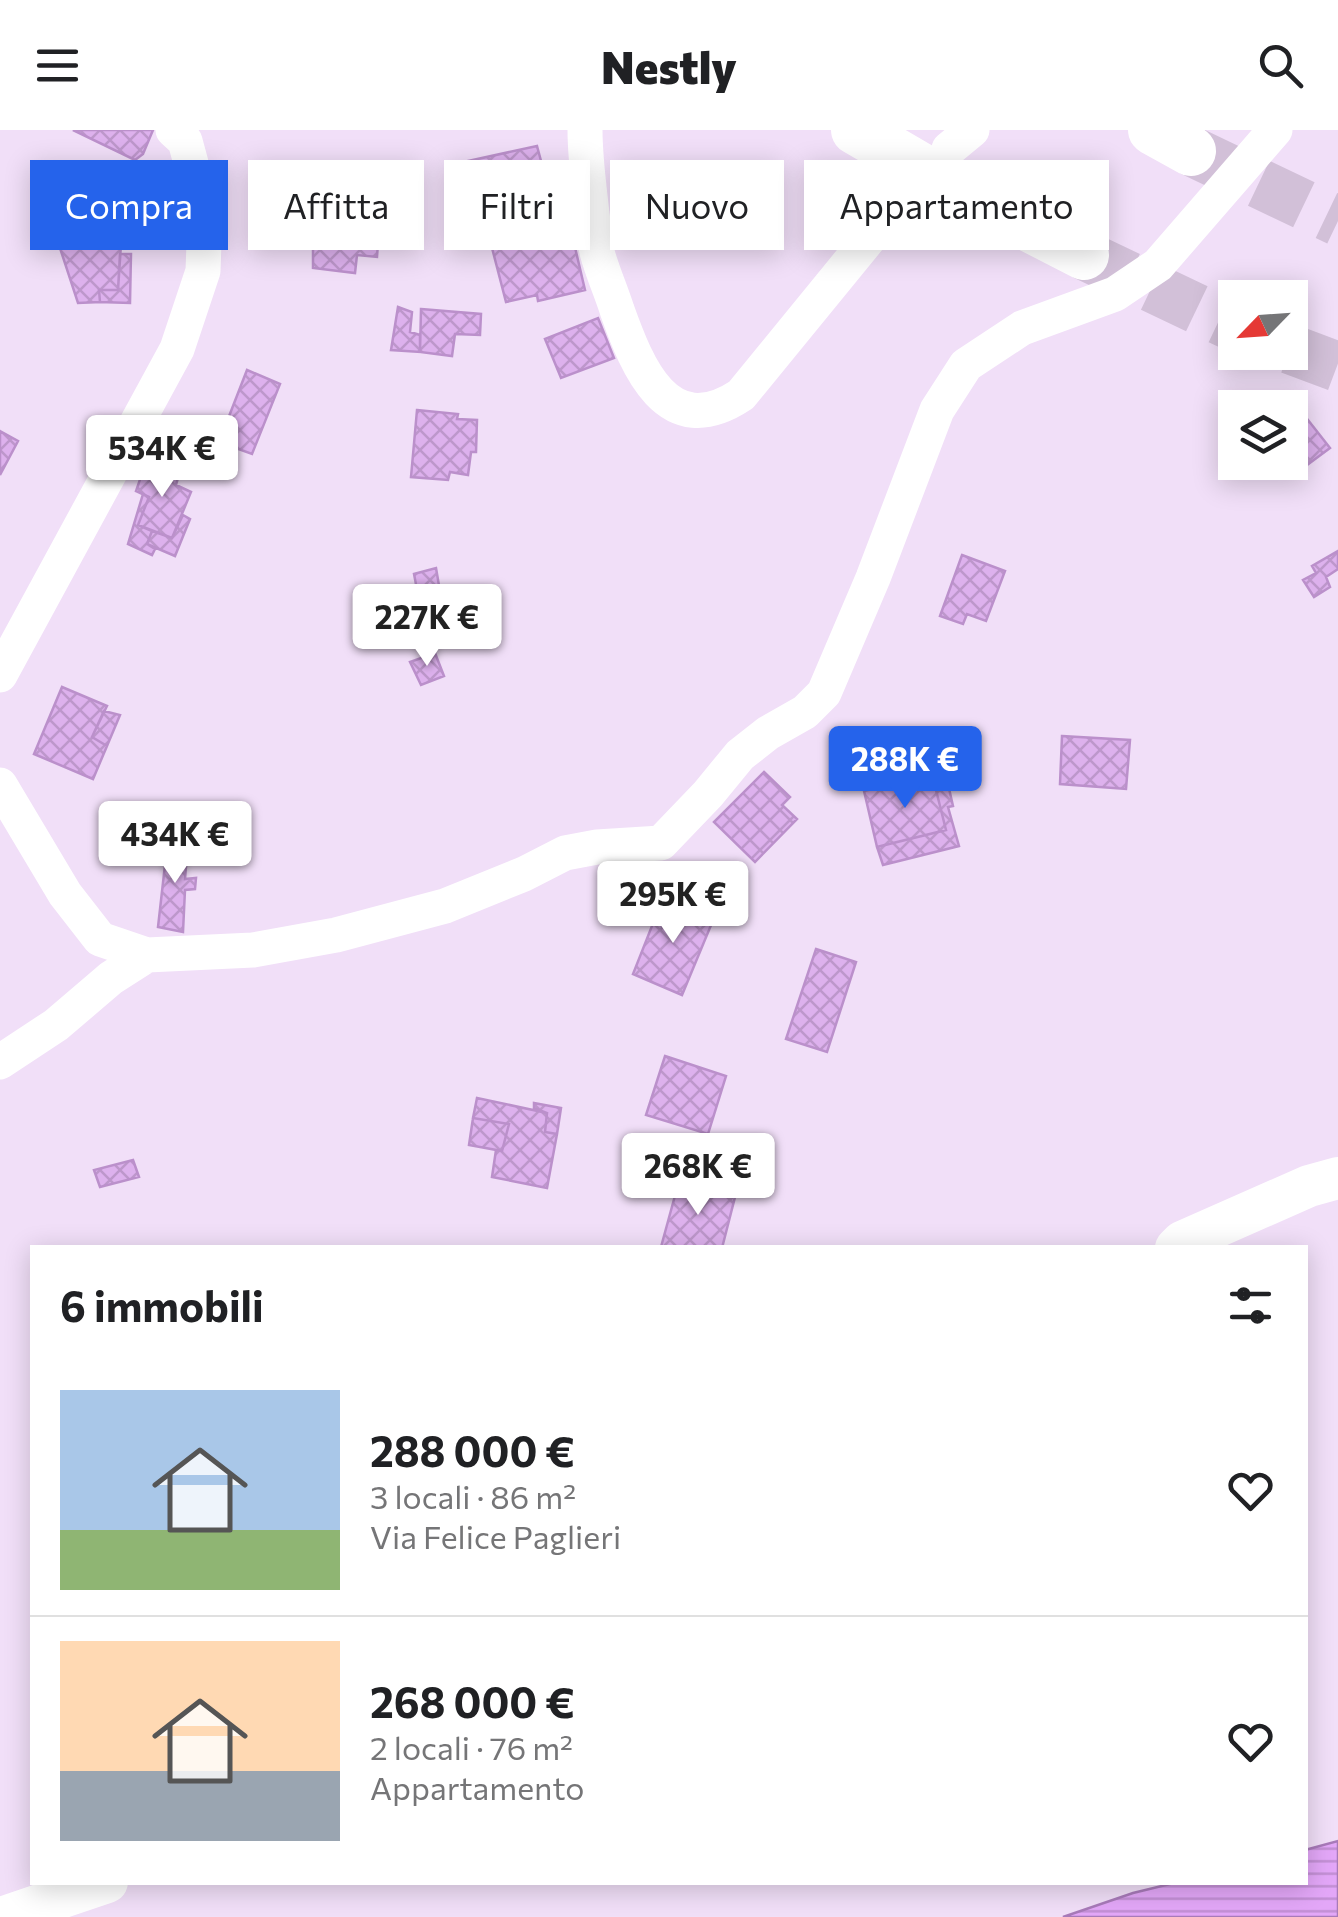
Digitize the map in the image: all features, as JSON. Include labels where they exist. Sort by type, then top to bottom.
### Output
[{"type":"highway","points":[[856,130],[1084,255]]},
{"type":"main road","points":[[1179,1245],[1309,1186],[1338,1178]]},
{"type":"main road","points":[[4,1917],[99,1885]]},
{"type":"street","points":[[0,675],[177,349],[203,271],[205,215],[185,141],[173,130]]},
{"type":"street","points":[[585,130],[597,251],[631,349],[654,388],[680,406],[712,409],[741,395],[860,250]]},
{"type":"street","points":[[0,784],[65,894],[100,939],[147,955],[253,950],[336,935],[445,906],[524,874],[565,852],[661,842],[740,755],[805,712],[824,693],[937,410],[966,365],[1022,328],[1115,294],[1158,265],[1275,130]]},
{"type":"street","points":[[0,1062],[56,1025],[110,978],[147,955]]},
{"type":"shaded area","points":[[1338,1841],[1338,1917],[1063,1917],[1166,1885],[1308,1885],[1308,1849]]},
{"type":"building","points":[[73,130],[153,130],[143,154],[135,160]]},
{"type":"building","points":[[537,146],[541,160],[473,160]]},
{"type":"building","points":[[61,250],[121,250],[118,290],[99,290],[100,302],[78,303]]},
{"type":"building","points":[[313,250],[378,250],[377,257],[357,255],[355,273],[313,268]]},
{"type":"building","points":[[493,250],[576,250],[585,290],[538,301],[537,295],[506,302]]},
{"type":"building","points":[[120,254],[131,254],[130,303],[100,302],[99,290],[118,290]]},
{"type":"building","points":[[398,307],[412,312],[410,332],[420,335],[420,352],[391,350]]},
{"type":"building","points":[[421,309],[481,314],[480,335],[455,334],[452,356],[420,352]]},
{"type":"building","points":[[598,318],[614,358],[561,378],[545,339]]},
{"type":"building","points":[[247,370],[280,384],[252,454],[219,442]]},
{"type":"building","points":[[417,410],[477,420],[476,452],[471,452],[468,475],[450,472],[448,480],[411,477]]},
{"type":"building","points":[[1308,420],[1330,448],[1308,464]]},
{"type":"building","points":[[0,431],[18,441],[0,475]]},
{"type":"building","points":[[146,462],[179,474],[176,485],[191,492],[172,538],[138,525],[149,497],[136,491]]},
{"type":"building","points":[[143,494],[149,497],[138,525],[152,531],[147,544],[155,549],[152,555],[128,544]]},
{"type":"building","points":[[183,515],[190,519],[175,556],[147,544],[152,531],[172,538]]},
{"type":"building","points":[[1338,551],[1338,569],[1326,577],[1330,587],[1314,597],[1303,580],[1316,573],[1312,566]]},
{"type":"building","points":[[962,555],[1005,571],[986,621],[967,614],[963,624],[940,616]]},
{"type":"building","points":[[436,568],[442,603],[414,609],[411,596],[418,595],[414,574]]},
{"type":"building","points":[[437,605],[441,618],[423,622],[419,608]]},
{"type":"building","points":[[435,653],[444,676],[421,685],[410,662]]},
{"type":"building","points":[[62,687],[107,706],[92,737],[107,746],[93,779],[34,754]]},
{"type":"building","points":[[104,711],[120,715],[107,746],[92,737]]},
{"type":"building","points":[[1062,736],[1130,740],[1126,789],[1060,784]]},
{"type":"building","points":[[945,771],[953,806],[948,807],[959,846],[883,865],[877,847],[946,830],[932,774]]},
{"type":"building","points":[[764,772],[790,797],[782,805],[797,819],[755,862],[714,822]]},
{"type":"building","points":[[932,774],[946,830],[877,847],[864,791]]},
{"type":"building","points":[[168,838],[185,839],[185,879],[196,878],[195,889],[185,890],[183,932],[158,927]]},
{"type":"building","points":[[663,898],[714,918],[682,995],[633,974]]},
{"type":"building","points":[[816,949],[856,962],[827,1052],[786,1039]]},
{"type":"building","points":[[665,1056],[726,1076],[708,1134],[646,1115]]},
{"type":"building","points":[[477,1098],[547,1113],[545,1132],[557,1134],[547,1188],[492,1177],[496,1150],[502,1151],[509,1124],[473,1118]]},
{"type":"building","points":[[534,1103],[561,1108],[557,1134],[545,1132],[547,1113],[534,1108]]},
{"type":"building","points":[[473,1118],[509,1124],[502,1151],[469,1145]]},
{"type":"building","points":[[133,1160],[139,1177],[100,1187],[94,1170]]},
{"type":"building","points":[[679,1181],[735,1197],[723,1245],[662,1245]]},
{"type":"tunnel","points":[[1191,151],[1338,221]]},
{"type":"tunnel","points":[[1084,255],[1218,319]]},
{"type":"tunnel","points":[[1308,356],[1338,367]]}]
